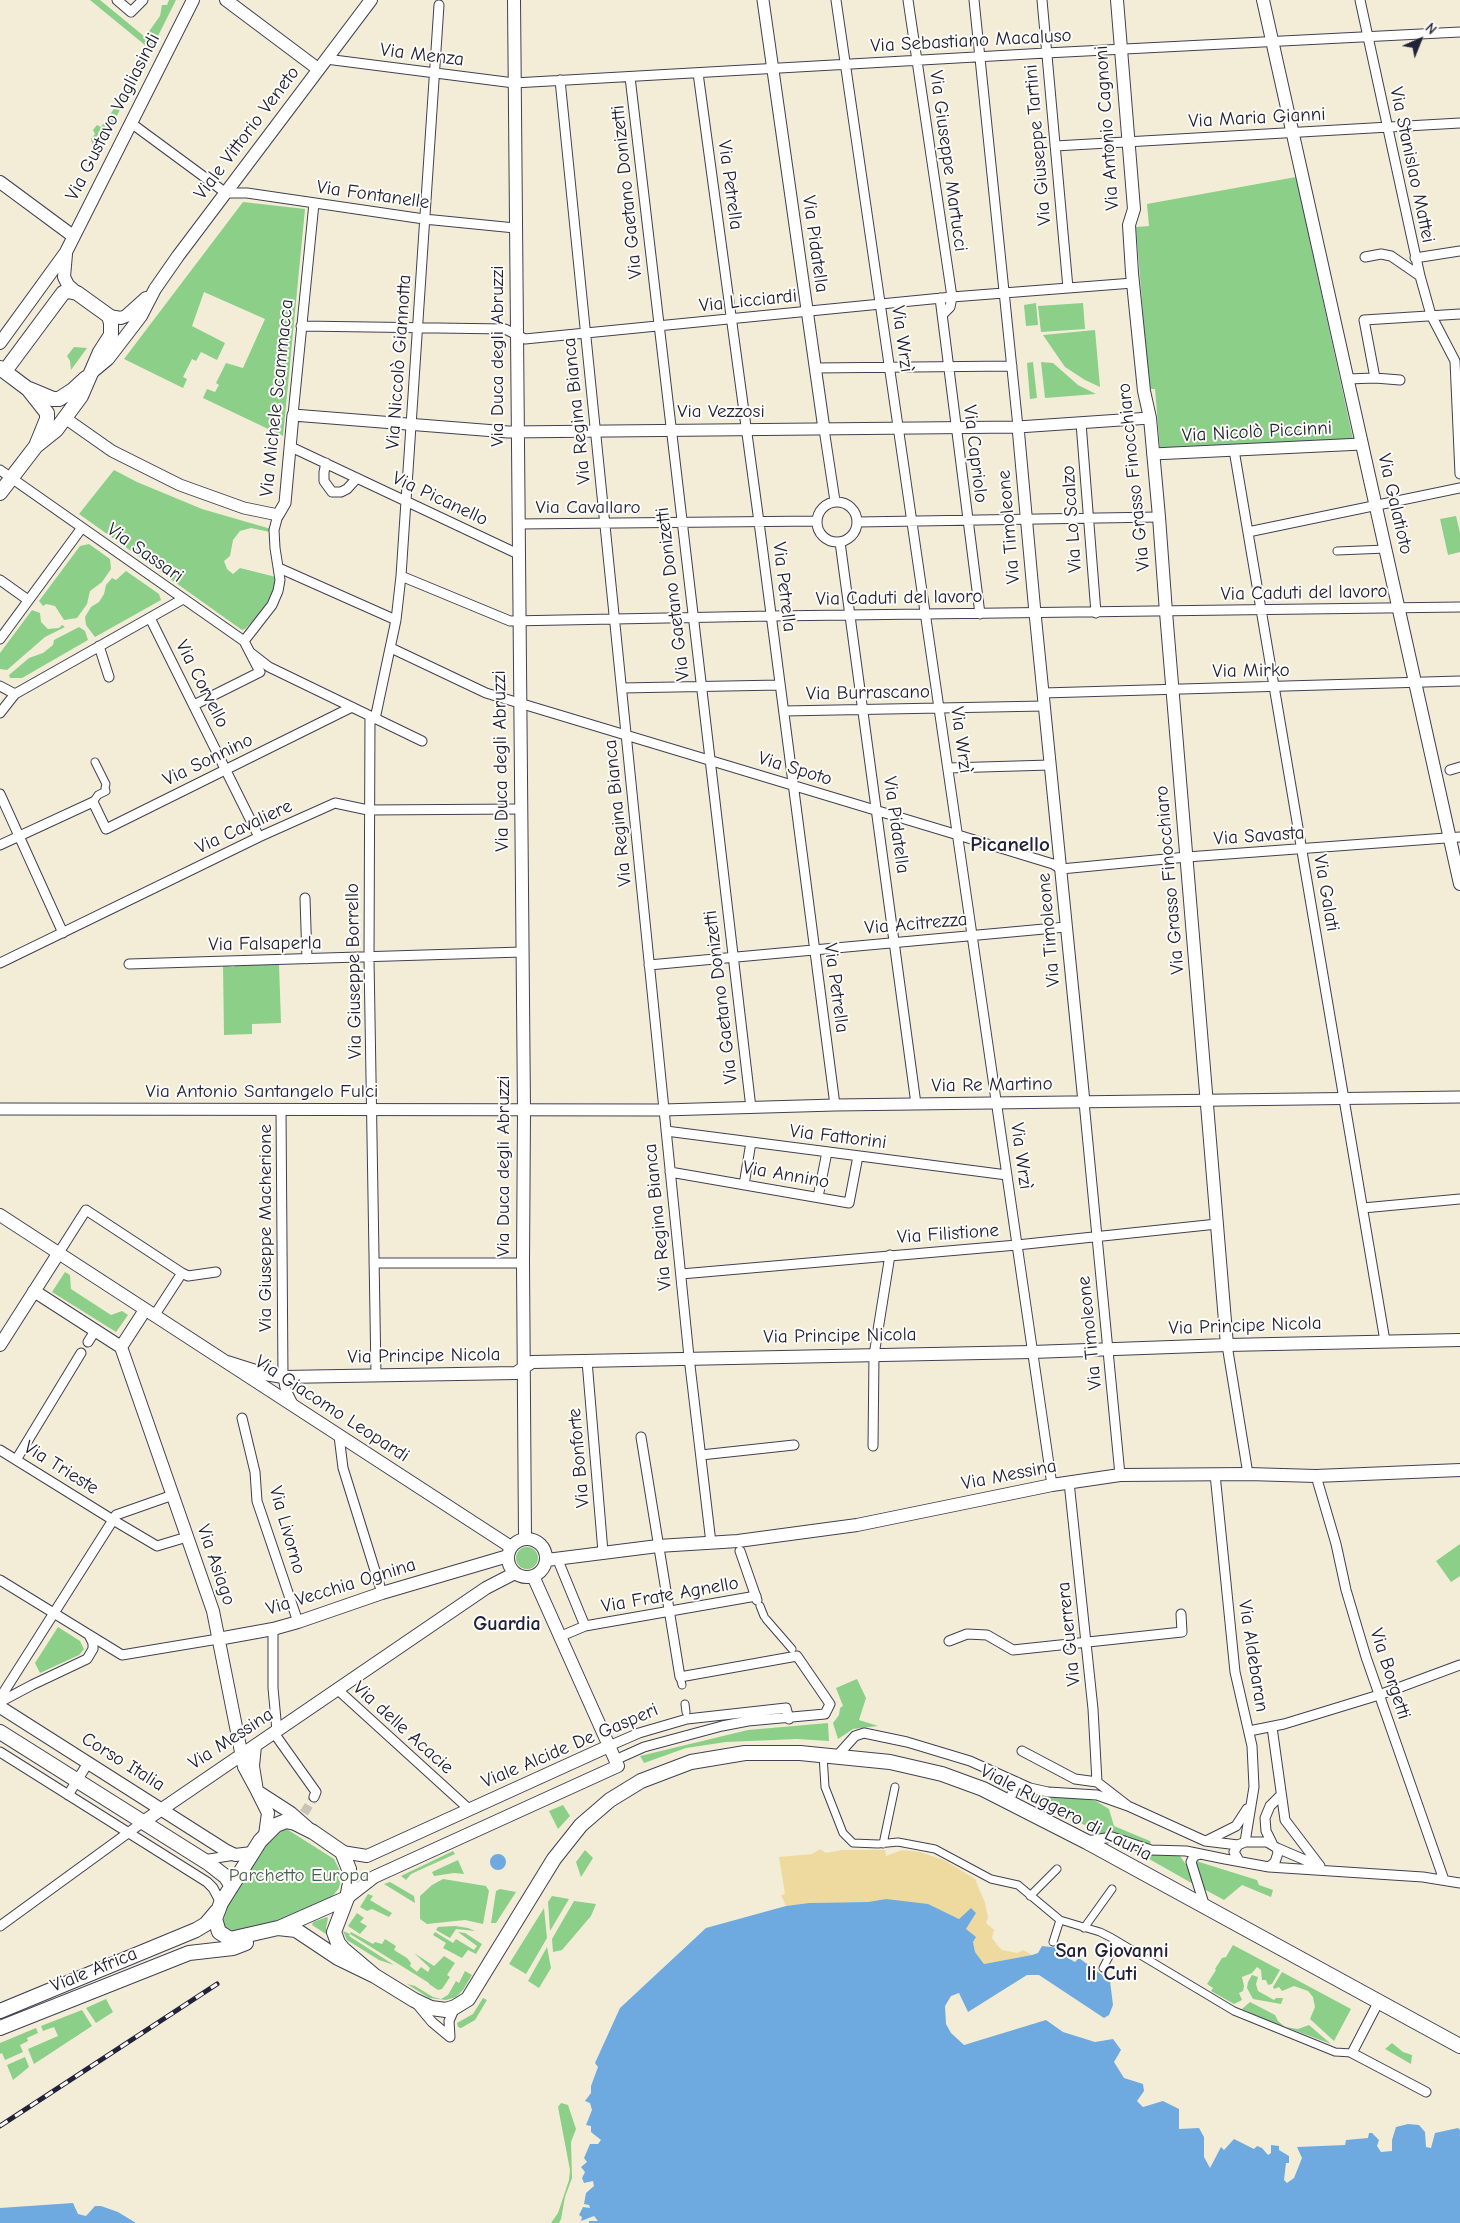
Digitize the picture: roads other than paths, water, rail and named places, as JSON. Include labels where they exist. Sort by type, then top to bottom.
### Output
[{"type":"main road","name":"Via Gustavo Vagliasindi","points":[[66,252],[193,0]]},
{"type":"main road","points":[[226,0],[322,64]]},
{"type":"main road","name":"Viale Vittorio Veneto","points":[[155,289],[371,0]]},
{"type":"main road","name":"Via Duca degli Abruzzi","points":[[514,0],[518,621],[524,1109],[525,1539]]},
{"type":"main road","name":"Via Antonio Cagnoni","points":[[1117,0],[1134,209],[1129,225],[1133,283]]},
{"type":"main road","name":"Via Galatioto","points":[[1263,0],[1398,608],[1455,837],[1460,884]]},
{"type":"main road","points":[[1,185],[73,236]]},
{"type":"main road","points":[[66,252],[64,277],[68,285],[109,316],[121,318],[126,316],[155,289]]},
{"type":"main road","points":[[0,343],[66,252]]},
{"type":"main road","points":[[52,307],[59,290],[58,264]]},
{"type":"main road","name":"Via Grasso Finocchiaro","points":[[1133,283],[1144,391],[1150,418],[1160,516],[1166,612],[1227,1344]]},
{"type":"main road","points":[[28,389],[53,399],[59,399],[73,390],[108,359],[141,316],[155,289]]},
{"type":"main road","points":[[36,446],[47,419],[47,413],[28,389],[2,369],[63,293],[68,291],[77,293]]},
{"type":"main road","points":[[0,492],[6,474],[56,430],[81,396],[100,352],[111,335],[109,316]]},
{"type":"main road","points":[[0,1215],[58,1253],[38,1293],[27,1302],[0,1345]]},
{"type":"main road","name":"Via Giacomo Leopardi","points":[[58,1253],[483,1529],[510,1552]]},
{"type":"main road","points":[[38,1293],[92,1336],[122,1351],[154,1315]]},
{"type":"main road","name":"Via Principe Nicola","points":[[227,1362],[265,1374],[283,1376],[516,1373],[532,1362],[689,1357],[1032,1352],[1227,1344],[1460,1340]]},
{"type":"main road","name":"Via Asiago","points":[[122,1351],[213,1612],[242,1754],[249,1779],[268,1813],[265,1835]]},
{"type":"main road","name":"Via Messina","points":[[557,1558],[658,1546],[738,1542],[858,1525],[1052,1485],[1120,1475],[1248,1474],[1316,1476],[1460,1470]]},
{"type":"main road","points":[[525,1539],[533,1539],[557,1558],[533,1576],[526,1577],[515,1573],[509,1564],[510,1552],[518,1541],[525,1539]]},
{"type":"main road","name":"Via Vecchia Ognina","points":[[218,1639],[273,1629],[298,1622],[382,1593],[477,1565],[510,1552]]},
{"type":"main road","name":"Via Messina","points":[[143,1822],[486,1588],[515,1573]]},
{"type":"main road","points":[[533,1576],[560,1640],[617,1763]]},
{"type":"main road","name":"Corso Italia","points":[[0,1707],[230,1852]]},
{"type":"main road","points":[[0,1732],[204,1860],[220,1872],[231,1885]]},
{"type":"main road","points":[[255,1746],[256,1791],[302,1817],[313,1832]]},
{"type":"main road","name":"Viale Alcide De Gasperi","points":[[342,1852],[367,1856],[610,1746]]},
{"type":"main road","name":"Viale Ruggero di Lauria","points":[[455,2007],[468,1998],[480,1981],[554,1859],[570,1837],[588,1818],[621,1792],[653,1775],[704,1758],[766,1752],[823,1754],[890,1762],[925,1769],[965,1782],[1008,1801],[1087,1842],[1460,2046]]},
{"type":"main road","name":"Viale Alcide De Gasperi","points":[[347,1898],[367,1882],[387,1872],[617,1763]]},
{"type":"main road","points":[[472,1809],[483,1828]]},
{"type":"main road","points":[[265,1835],[276,1825],[286,1821],[313,1832],[342,1852],[350,1876],[347,1898],[336,1923],[335,1938],[343,1949],[375,1976]]},
{"type":"main road","name":"Viale Africa","points":[[0,2011],[196,1930],[206,1924],[265,1835]]},
{"type":"main road","points":[[230,1852],[252,1853]]},
{"type":"main road","points":[[219,1907],[216,1926],[219,1932],[230,1939],[278,1928],[347,1898]]},
{"type":"main road","points":[[278,1928],[296,1930],[338,1958],[375,1976],[414,2000],[438,2010],[455,2007]]},
{"type":"main road","name":"Viale Africa","points":[[0,2028],[189,1953],[233,1948],[278,1928]]},
{"type":"street","points":[[117,0],[131,12],[142,0]]},
{"type":"street","name":"Via Pidatella","points":[[763,0],[806,312],[834,497]]},
{"type":"street","name":"Via Wrzì","points":[[836,0],[1052,1485]]},
{"type":"street","name":"Via Giuseppe Martucci","points":[[908,0],[952,297]]},
{"type":"street","name":"Via Timoleone","points":[[974,0],[1005,292],[1120,1475]]},
{"type":"street","name":"Via Giuseppe Tartini","points":[[1042,0],[1068,288]]},
{"type":"street","name":"Via Stanislao Mattei","points":[[1360,0],[1420,276]]},
{"type":"street","name":"Via Niccolò Giannotta","points":[[373,718],[391,648],[401,576],[439,5]]},
{"type":"street","name":"Via Sebastiano Macaluso","points":[[514,83],[1460,32]]},
{"type":"street","name":"Via Menza","points":[[322,64],[435,72],[514,83]]},
{"type":"street","name":"Via Petrella","points":[[698,73],[760,522],[835,1105]]},
{"type":"street","name":"Via Gaetano Donizetti","points":[[630,76],[751,1108]]},
{"type":"street","name":"Via Regina Bianca","points":[[560,80],[689,1357],[711,1543]]},
{"type":"street","points":[[131,123],[226,193]]},
{"type":"street","name":"Via Maria Gianni","points":[[1055,146],[1460,123]]},
{"type":"street","name":"Via Fontanelle","points":[[226,193],[247,193],[424,219],[515,228]]},
{"type":"street","name":"Via Michele Scammacca","points":[[244,642],[272,605],[280,580],[274,530],[278,516],[286,503],[314,203]]},
{"type":"street","points":[[1415,258],[1460,251]]},
{"type":"street","name":"Via Stanislao Mattei","points":[[1365,257],[1381,254],[1391,256],[1420,276]]},
{"type":"street","points":[[1420,276],[1431,316],[1453,354],[1458,374],[1460,474]]},
{"type":"street","name":"Via Licciardi","points":[[302,326],[505,329],[525,339],[1005,292],[1133,283]]},
{"type":"street","points":[[942,315],[950,307],[952,297]]},
{"type":"street","name":"Via Capriolo","points":[[940,298],[947,367],[980,614]]},
{"type":"street","points":[[1375,378],[1364,320],[1460,314]]},
{"type":"street","points":[[815,368],[1012,366]]},
{"type":"street","points":[[1347,380],[1375,378],[1400,380]]},
{"type":"street","name":"Via Vezzosi","points":[[294,415],[517,431],[1018,427],[1150,418]]},
{"type":"street","points":[[65,418],[112,451],[180,486],[244,508],[278,516]]},
{"type":"street","name":"Via Lo Scalzo","points":[[1081,423],[1096,612]]},
{"type":"street","name":"Via Nicolò Piccinni","points":[[1153,454],[1362,444]]},
{"type":"street","name":"Via Picanello","points":[[290,447],[518,554]]},
{"type":"street","name":"Via Galati","points":[[1234,450],[1385,1341]]},
{"type":"street","points":[[326,463],[324,481],[332,492],[340,492],[347,489],[357,478]]},
{"type":"street","name":"Via Sassari","points":[[6,474],[81,529],[244,642],[260,672],[194,704]]},
{"type":"street","points":[[1248,532],[1460,488]]},
{"type":"street","points":[[834,497],[849,505],[862,522],[855,533],[840,546],[822,535],[812,522],[824,506],[834,497]]},
{"type":"street","points":[[862,522],[1160,516]]},
{"type":"street","name":"Via Cavallaro","points":[[518,524],[812,522]]},
{"type":"street","points":[[0,639],[25,598],[81,529]]},
{"type":"street","name":"Via Pidatella","points":[[840,546],[864,709],[916,1104]]},
{"type":"street","points":[[1337,551],[1386,549]]},
{"type":"street","points":[[278,568],[396,620]]},
{"type":"street","name":"Via Caduti del lavoro","points":[[401,576],[510,622],[614,618],[1460,607]]},
{"type":"street","points":[[0,580],[25,598]]},
{"type":"street","points":[[0,713],[15,694],[99,646],[152,622],[183,599]]},
{"type":"street","name":"Via Corvello","points":[[152,622],[260,837]]},
{"type":"street","points":[[99,646],[110,677]]},
{"type":"street","name":"Via Spoto","points":[[391,648],[486,693],[519,701],[1053,864],[1061,869]]},
{"type":"street","points":[[249,652],[269,667],[422,741]]},
{"type":"street","name":"Via Mirko","points":[[1043,693],[1460,681]]},
{"type":"street","points":[[622,688],[780,685]]},
{"type":"street","points":[[0,686],[15,694]]},
{"type":"street","name":"Via Burrascano","points":[[784,711],[1044,706]]},
{"type":"street","name":"Via Sonnino","points":[[94,802],[106,828],[352,707]]},
{"type":"street","name":"Via Giuseppe Borrello","points":[[373,718],[368,810],[376,1375]]},
{"type":"street","points":[[0,845],[94,802],[98,795],[106,791],[106,784],[95,762]]},
{"type":"street","points":[[948,768],[1050,765]]},
{"type":"street","points":[[1450,770],[1460,767]]},
{"type":"street","points":[[0,794],[63,933]]},
{"type":"street","name":"Via Cavaliere","points":[[0,963],[260,837],[335,803],[368,810],[521,809]]},
{"type":"street","name":"Via Savasta","points":[[1061,869],[1187,857],[1455,837]]},
{"type":"street","points":[[305,898],[307,958]]},
{"type":"street","name":"Via Acitrezza","points":[[649,965],[972,934],[1066,927]]},
{"type":"street","name":"Via Falsaperla","points":[[129,964],[522,952]]},
{"type":"street","name":"Via Re Martino","points":[[524,1109],[664,1110],[835,1105],[1460,1097]]},
{"type":"street","name":"Via Antonio Santangelo Fulci","points":[[0,1109],[524,1109]]},
{"type":"street","name":"Via Giuseppe Macherione","points":[[281,1110],[283,1376],[285,1388],[294,1406]]},
{"type":"street","name":"Via Fattorini","points":[[666,1131],[1007,1175]]},
{"type":"street","points":[[744,1185],[751,1142]]},
{"type":"street","points":[[818,1197],[827,1152]]},
{"type":"street","name":"Via Annino","points":[[670,1172],[849,1203],[858,1156]]},
{"type":"street","points":[[1363,1208],[1460,1199]]},
{"type":"street","points":[[58,1253],[86,1210],[188,1276],[216,1272]]},
{"type":"street","name":"Via Filistione","points":[[681,1274],[1017,1245],[1217,1224]]},
{"type":"street","points":[[873,1446],[874,1355],[890,1255]]},
{"type":"street","points":[[374,1263],[523,1263]]},
{"type":"street","points":[[154,1315],[182,1272]]},
{"type":"street","name":"Via Grasso Finocchiaro","points":[[1227,1344],[1248,1474]]},
{"type":"street","points":[[16,1460],[82,1353]]},
{"type":"street","name":"Via Bonforte","points":[[587,1361],[603,1552]]},
{"type":"street","name":"Via Livorno","points":[[242,1418],[255,1472],[257,1501],[298,1622]]},
{"type":"street","points":[[339,1436],[343,1468],[382,1593]]},
{"type":"street","points":[[641,1437],[681,1681],[795,1652],[765,1617],[740,1551]]},
{"type":"street","points":[[701,1455],[794,1446]]},
{"type":"street","name":"Via Trieste","points":[[0,1450],[157,1546],[187,1537]]},
{"type":"street","name":"Via Aldebaran","points":[[1215,1474],[1235,1672],[1249,1732],[1254,1787],[1241,1844],[1234,1852],[1239,1861]]},
{"type":"street","name":"Via Borgetti","points":[[1316,1476],[1336,1544],[1346,1590],[1379,1695],[1444,1880]]},
{"type":"street","name":"Via Guerrera","points":[[1069,1482],[1085,1642],[1094,1710],[1097,1782]]},
{"type":"street","points":[[0,1698],[27,1656],[52,1609],[116,1515],[173,1496]]},
{"type":"street","points":[[557,1558],[587,1626]]},
{"type":"street","points":[[0,1580],[52,1609],[89,1635],[93,1649],[86,1659],[0,1702]]},
{"type":"street","name":"Via Frate Agnello","points":[[560,1640],[587,1626],[669,1610],[758,1601]]},
{"type":"street","points":[[949,1641],[967,1634],[987,1636],[1012,1650],[1182,1632],[1181,1614]]},
{"type":"street","points":[[273,1629],[273,1688],[276,1732],[316,1792],[314,1797]]},
{"type":"street","name":"Via Vecchia Ognina","points":[[89,1635],[122,1656],[218,1639]]},
{"type":"street","name":"Viale Alcide De Gasperi","points":[[617,1763],[644,1747],[714,1728],[748,1721],[825,1714],[830,1704],[795,1652]]},
{"type":"street","points":[[27,1656],[21,1675],[22,1679],[32,1685]]},
{"type":"street","points":[[1249,1732],[1379,1695],[1460,1665]]},
{"type":"street","name":"Via delle Acacie","points":[[338,1690],[472,1809]]},
{"type":"street","points":[[685,1704],[686,1712]]},
{"type":"street","name":"Viale Alcide De Gasperi","points":[[610,1746],[639,1732],[687,1719],[786,1708],[789,1718]]},
{"type":"street","points":[[1272,1726],[1285,1820],[1320,1866]]},
{"type":"street","points":[[837,1756],[855,1736],[864,1733],[907,1742],[970,1761],[1017,1782],[1048,1792],[1097,1795],[1128,1806],[1205,1841],[1274,1846],[1336,1872]]},
{"type":"street","points":[[1022,1751],[1075,1779],[1097,1782],[1128,1806]]},
{"type":"street","points":[[0,1752],[207,1882],[213,1888],[219,1907]]},
{"type":"street","points":[[823,1754],[825,1787],[843,1834],[853,1843],[883,1844],[898,1842],[935,1849],[991,1879],[1015,1883],[1060,1920],[1100,1932],[1118,1941],[1252,2020],[1335,2052],[1352,2053],[1426,2092]]},
{"type":"street","points":[[68,1795],[88,1763]]},
{"type":"street","points":[[1008,1801],[1017,1782]]},
{"type":"street","points":[[1205,1841],[1226,1832],[1241,1820],[1249,1805],[1254,1787]]},
{"type":"street","points":[[883,1844],[895,1788]]},
{"type":"street","points":[[1269,1867],[1275,1862],[1278,1853],[1266,1831],[1265,1818],[1270,1806],[1281,1795]]},
{"type":"street","name":"Via Messina","points":[[0,1926],[143,1822]]},
{"type":"street","points":[[1087,1842],[1112,1837],[1151,1850],[1186,1850],[1269,1867],[1444,1880],[1460,1883]]},
{"type":"street","points":[[204,1860],[230,1852]]},
{"type":"street","points":[[1201,1854],[1194,1856],[1191,1862],[1205,1907]]},
{"type":"street","points":[[1030,1896],[1057,1869]]},
{"type":"street","points":[[1084,1928],[1112,1889]]},
{"type":"street","points":[[1053,1942],[1060,1920]]},
{"type":"street","points":[[1103,1968],[1118,1941]]},
{"type":"street","points":[[414,2000],[424,2014],[450,2037],[449,2022],[455,2007]]},
{"type":"street","points":[[1352,2053],[1379,2001]]},
{"type":"water","points":[[498,1854],[504,1856],[506,1862],[504,1868],[498,1870],[492,1868],[490,1862],[492,1856]]},
{"type":"water","points":[[886,1899],[928,1904],[959,1919],[971,1908],[976,1913],[966,1929],[976,1937],[973,1942],[975,1952],[984,1964],[1032,1955],[1038,1953],[1042,1946],[1059,1948],[1060,1946],[1071,1952],[1068,1958],[1075,1962],[1079,1958],[1110,1981],[1113,2005],[1109,2015],[1104,2018],[1039,1975],[1027,1975],[968,2012],[959,1993],[951,1996],[945,2006],[946,2024],[951,2033],[964,2045],[1046,2020],[1063,2032],[1095,2042],[1113,2039],[1121,2050],[1114,2062],[1124,2078],[1143,2084],[1144,2091],[1137,2101],[1143,2107],[1163,2101],[1179,2109],[1179,2129],[1199,2128],[1204,2137],[1204,2157],[1210,2168],[1221,2147],[1224,2150],[1234,2139],[1254,2149],[1257,2146],[1262,2148],[1268,2155],[1271,2153],[1271,2145],[1279,2146],[1279,2150],[1289,2156],[1289,2163],[1286,2163],[1284,2180],[1287,2183],[1294,2178],[1302,2158],[1297,2147],[1345,2145],[1346,2140],[1368,2138],[1369,2133],[1372,2133],[1379,2140],[1377,2146],[1381,2152],[1392,2151],[1392,2140],[1396,2127],[1408,2124],[1419,2125],[1425,2132],[1426,2147],[1431,2148],[1435,2133],[1458,2128],[1460,2130],[1460,2223],[589,2223],[589,2221],[598,2221],[594,2216],[581,2221],[582,2217],[579,2215],[583,2207],[590,2208],[589,2205],[584,2204],[586,2193],[594,2186],[593,2181],[584,2183],[582,2178],[585,2172],[581,2167],[587,2162],[584,2158],[590,2144],[598,2144],[601,2140],[591,2132],[591,2126],[586,2125],[592,2110],[590,2103],[585,2101],[591,2093],[591,2086],[598,2067],[595,2063],[620,2008],[706,1928],[786,1906],[809,1903],[868,1902]]},
{"type":"water","points":[[73,2203],[78,2214],[86,2216],[95,2206],[101,2206],[118,2212],[136,2223],[0,2223],[0,2208]]},
{"type":"tunnel","points":[[304,1813],[314,1797]]},
{"type":"railway","points":[[0,2126],[217,1984]]},
{"type":"district","name":"Picanello","points":[[1010,845]]},
{"type":"district","name":"Guardia","points":[[507,1624]]},
{"type":"district","name":"San Giovanni li Cuti","points":[[1112,1962]]},
{"type":"park label","name":"Parchetto Europa","points":[[299,1876]]}]
